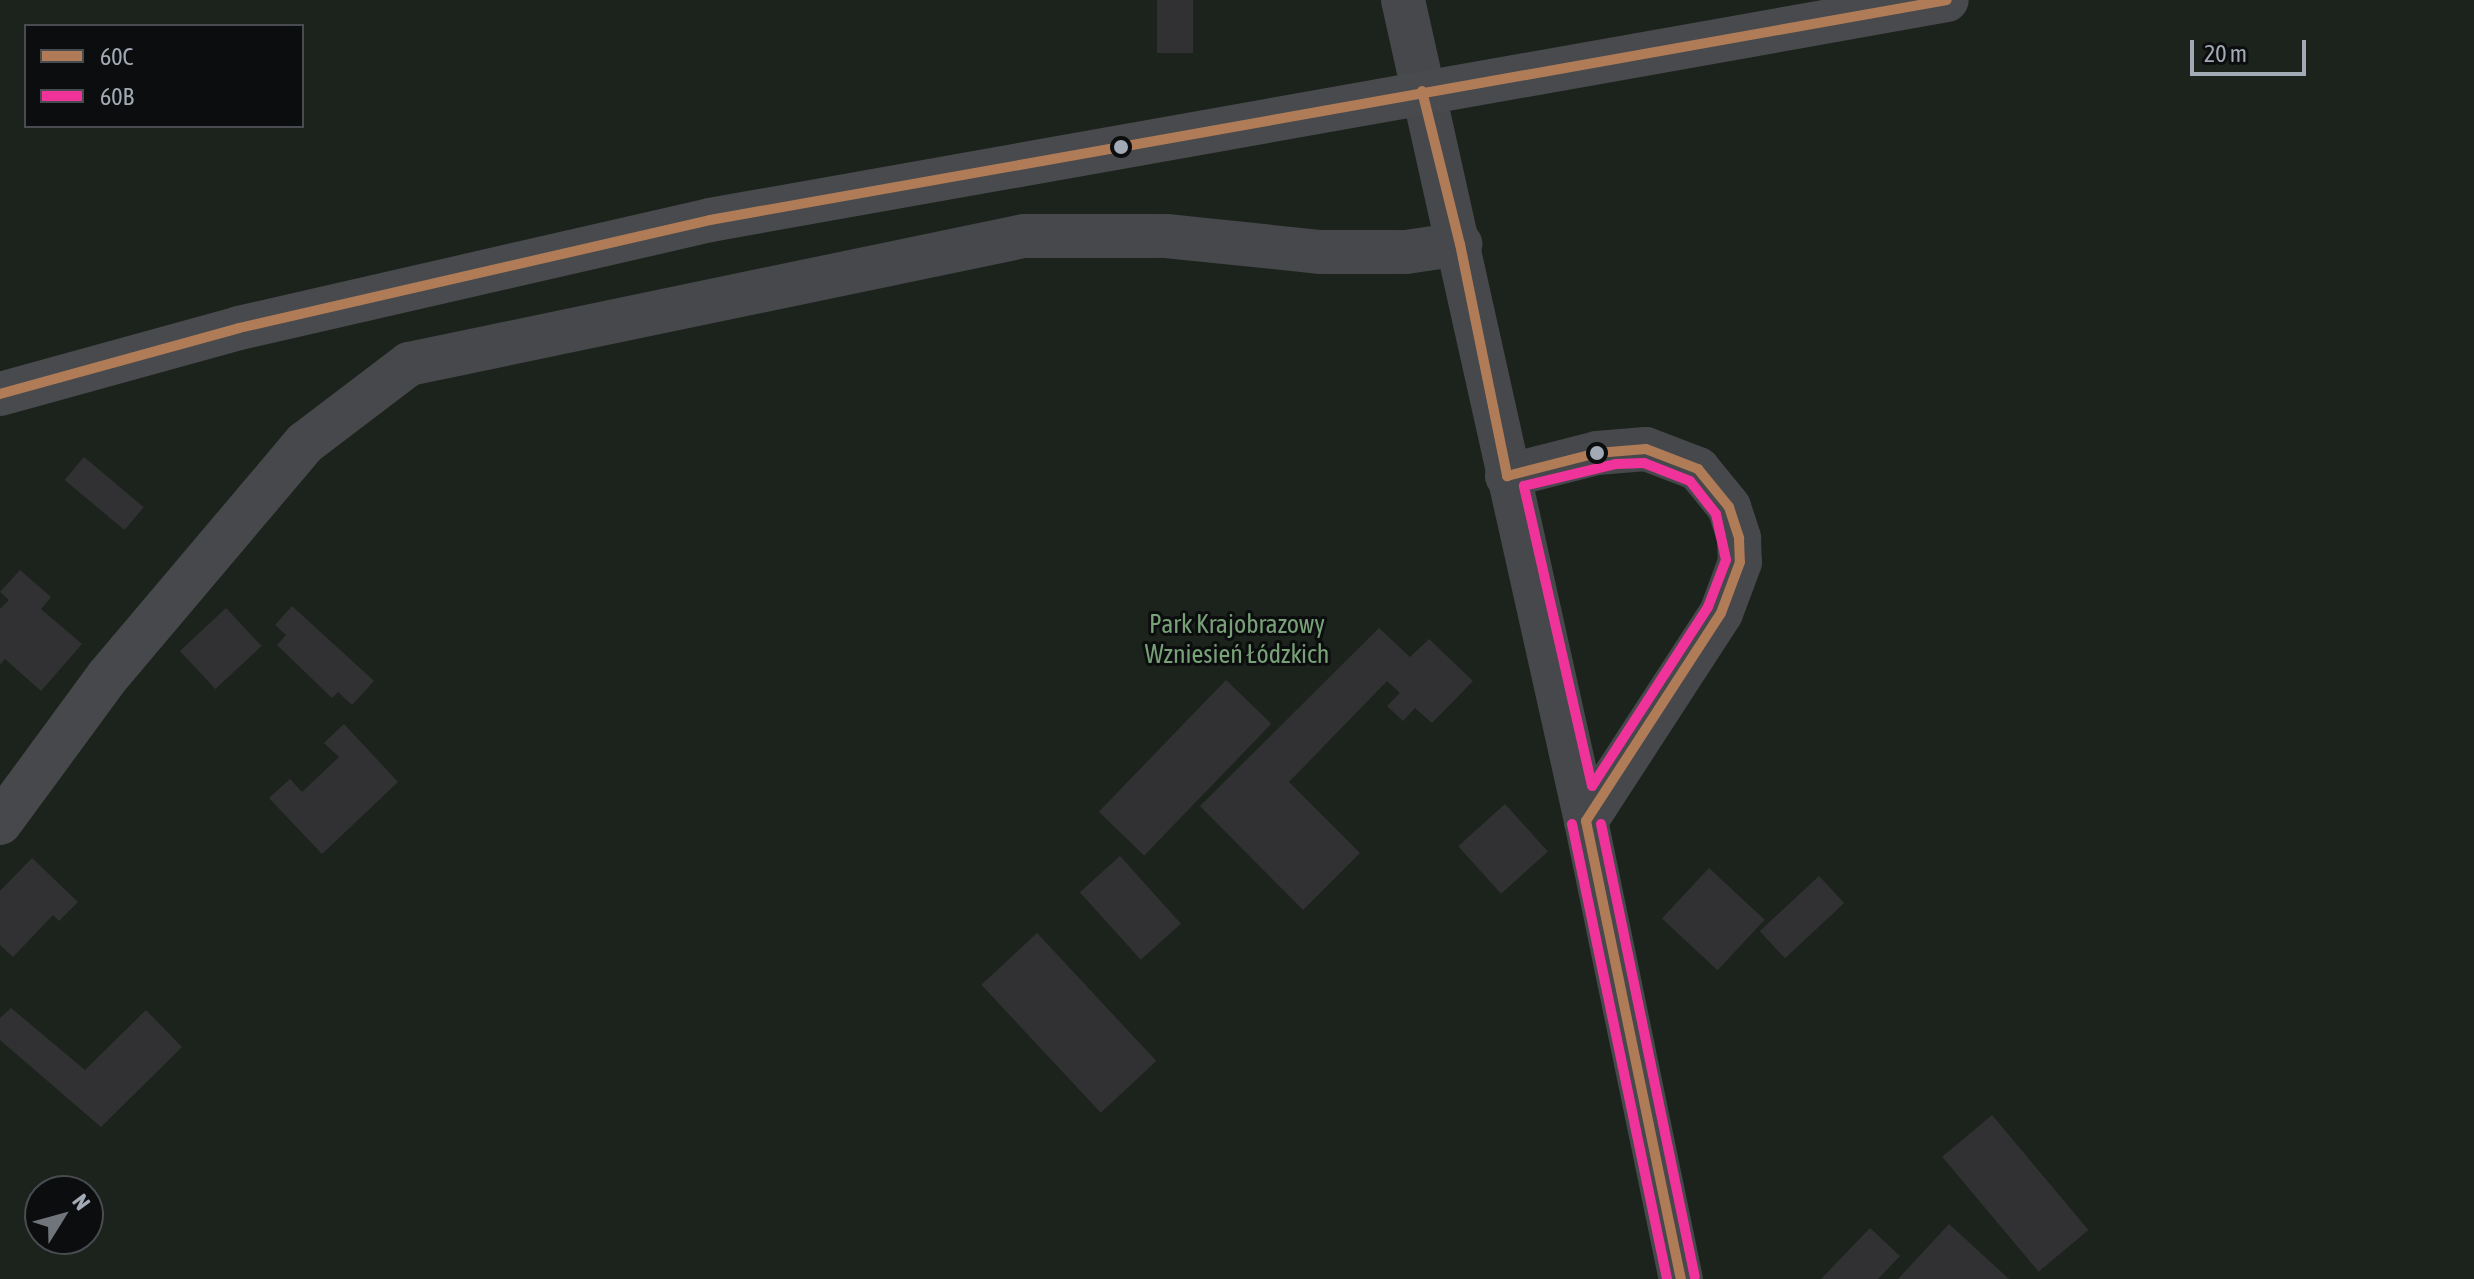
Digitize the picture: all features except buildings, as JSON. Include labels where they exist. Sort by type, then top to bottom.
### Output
[{"type":"main road","points":[[0,394],[239,328],[710,220],[1947,0]]},
{"type":"street","points":[[1403,0],[1460,244],[1507,476],[1586,821],[1681,1279]]},
{"type":"street","points":[[0,823],[108,676],[305,443],[409,364],[1024,236],[1166,236],[1321,252],[1406,252],[1460,244]]},
{"type":"street","points":[[1507,476],[1614,450],[1659,452],[1698,469],[1715,486],[1729,507],[1739,538],[1740,562],[1721,613],[1586,821]]},
{"type":"green space","name":"Park Krajobrazowy Wzniesień Łódzkich","points":[[0,0],[2474,0],[2474,1279],[0,1279]]},
{"type":"transit line","name":"60C","points":[[0,394],[239,328],[710,220],[1947,0]]},
{"type":"transit line","name":"60C","points":[[1422,91],[1460,244],[1507,476]]},
{"type":"transit line","name":"60C","points":[[1507,476],[1597,453],[1646,449],[1698,469],[1729,507],[1739,538],[1740,562],[1721,613],[1586,821],[1681,1279]]},
{"type":"transit line","name":"60B","points":[[1644,463],[1690,481],[1716,514],[1726,560],[1708,607],[1592,786],[1524,486],[1616,464],[1644,463]]},
{"type":"transit line","name":"60B","points":[[1572,824],[1667,1279]]},
{"type":"transit line","name":"60B","points":[[1601,824],[1695,1276]]}]
